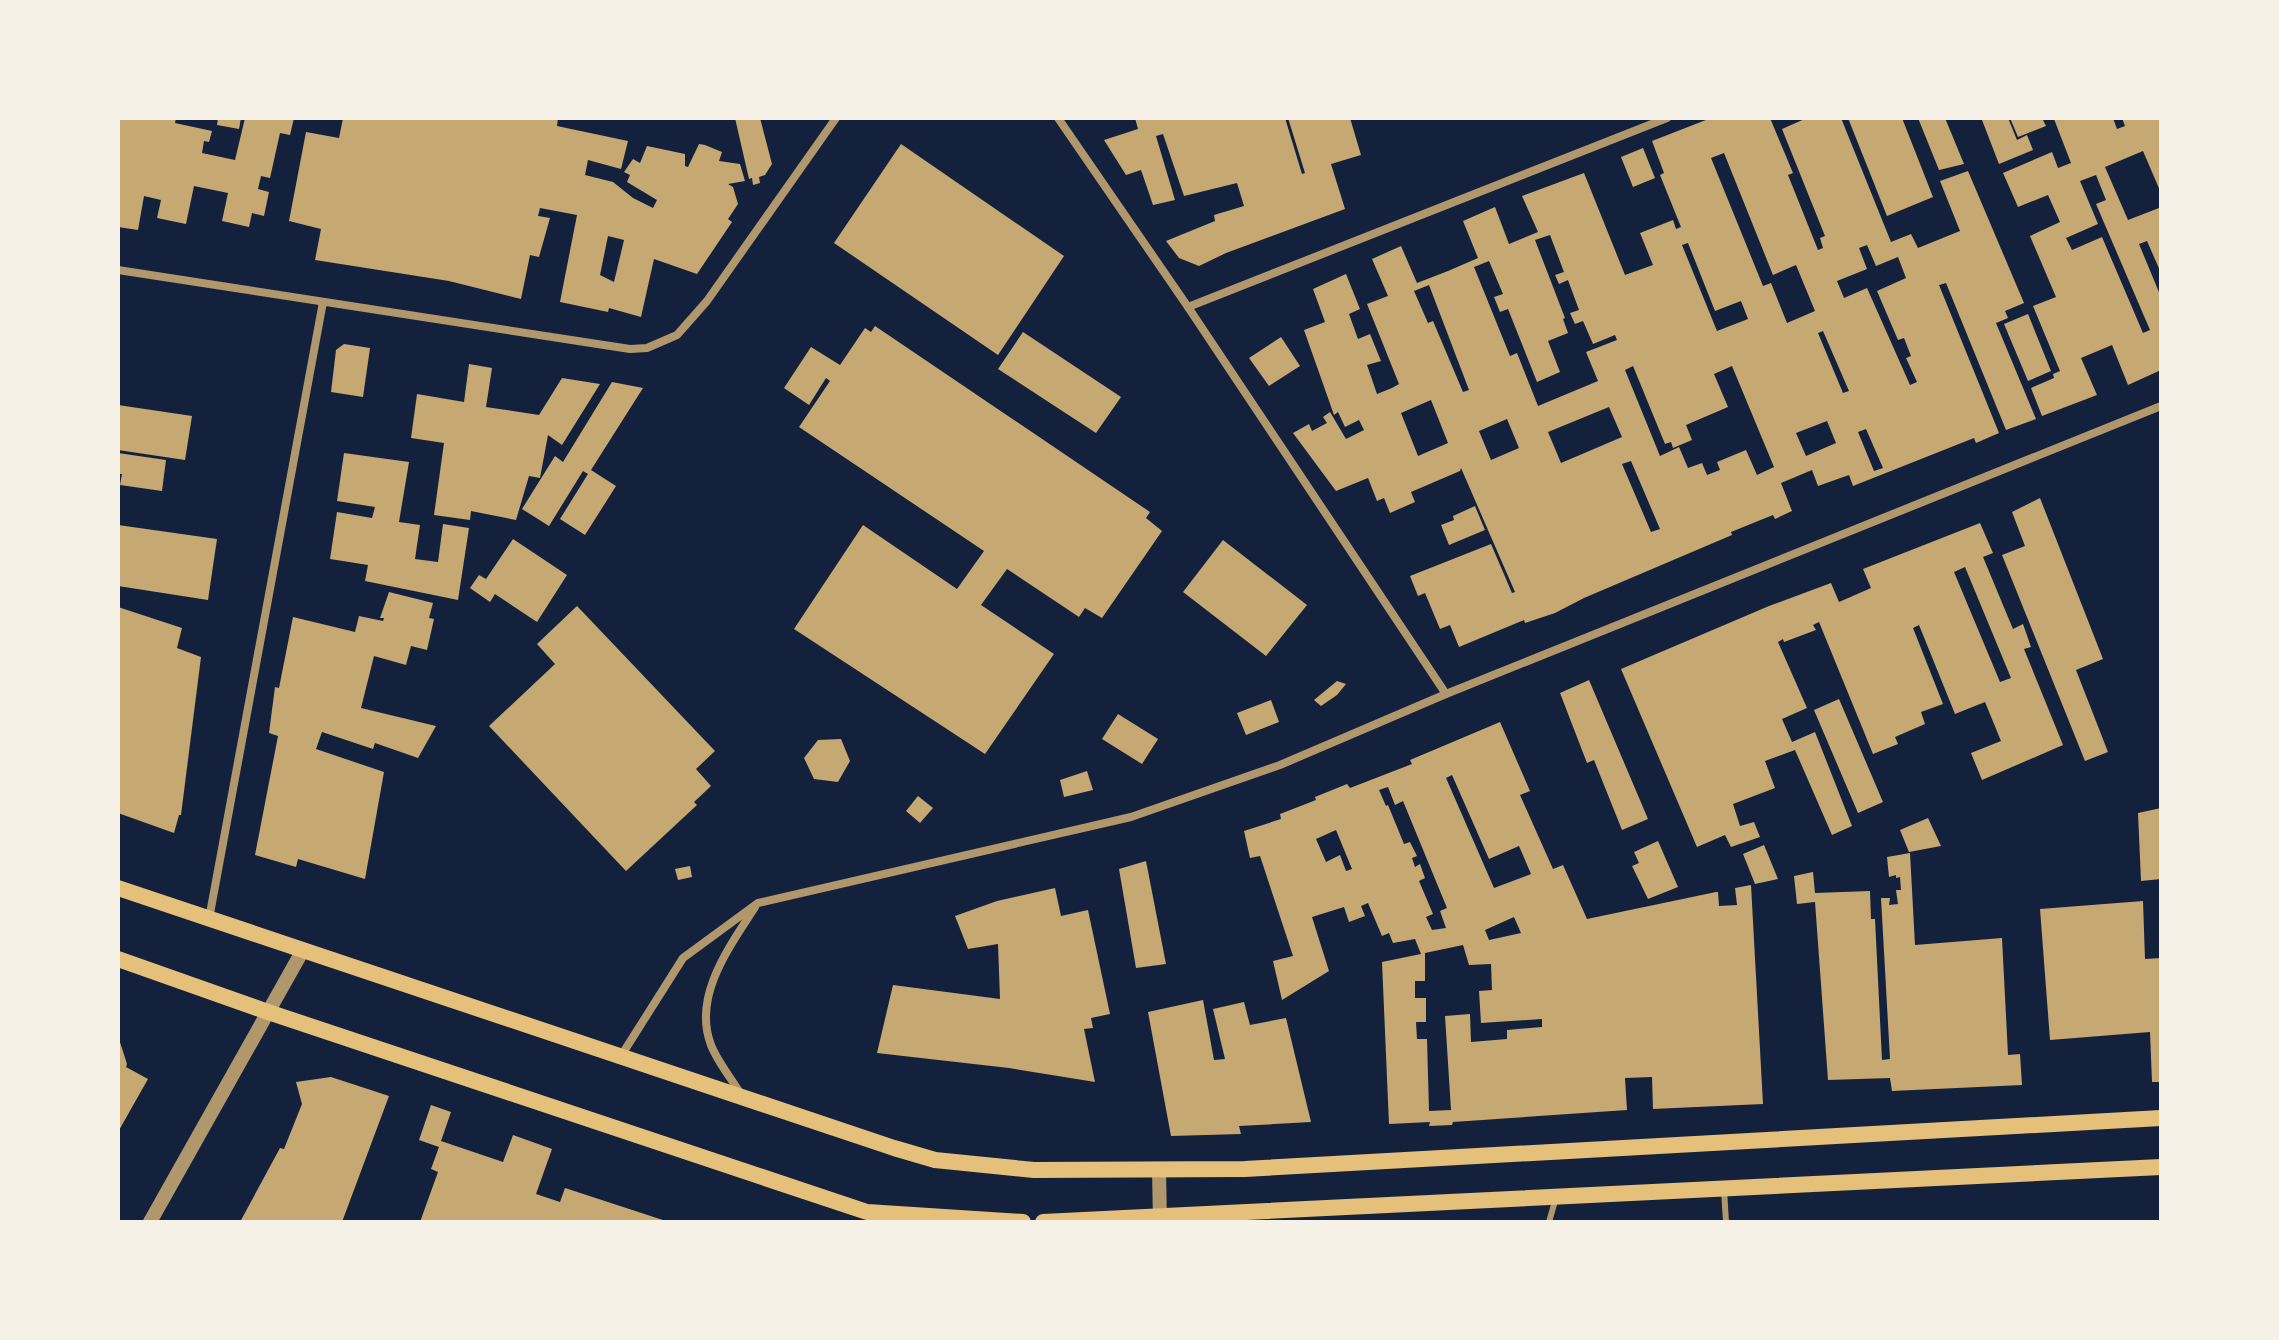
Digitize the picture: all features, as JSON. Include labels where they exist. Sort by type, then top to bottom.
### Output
[{"type":"main road","points":[[118,888],[935,1160],[1034,1170],[1261,1168],[2161,1118]]},
{"type":"main road","points":[[118,959],[867,1212],[1023,1222]]},
{"type":"main road","points":[[1043,1222],[1160,1219],[2161,1167]]},
{"type":"street","points":[[118,270],[630,349],[647,348],[677,335],[707,301],[836,118]]},
{"type":"street","points":[[1058,118],[1446,694]]},
{"type":"street","points":[[1188,307],[1667,118]]},
{"type":"street","points":[[209,920],[323,302]]},
{"type":"street","points":[[621,1056],[683,958],[758,903],[1131,817],[1280,765],[1446,694],[2161,406]]},
{"type":"street","points":[[742,1097],[710,1044],[706,1010],[709,991],[731,944],[758,903]]},
{"type":"street","points":[[150,1222],[303,950]]},
{"type":"street","points":[[1159,1170],[1160,1219]]},
{"type":"street","points":[[867,1212],[896,1222]]},
{"type":"lane","points":[[1724,1189],[1726,1222]]},
{"type":"lane","points":[[1549,1222],[1556,1197]]},
{"type":"building","points":[[119,118],[176,118],[175,123],[212,131],[209,142],[204,141],[202,153],[235,160],[245,118],[294,118],[290,135],[280,133],[270,178],[261,176],[258,189],[269,192],[264,216],[252,213],[249,227],[222,221],[228,193],[194,186],[186,224],[157,218],[161,200],[144,196],[138,230],[118,227]]},
{"type":"building","points":[[218,118],[241,118],[239,129],[217,125]]},
{"type":"building","points":[[343,118],[558,118],[557,126],[628,141],[621,169],[588,160],[585,175],[613,182],[633,198],[653,208],[657,200],[627,182],[630,175],[624,172],[633,159],[640,163],[647,146],[685,154],[685,166],[688,167],[699,144],[705,145],[722,152],[719,161],[740,164],[745,181],[728,184],[733,187],[738,204],[728,219],[732,222],[697,274],[654,259],[641,317],[609,308],[608,312],[560,302],[577,215],[540,208],[538,216],[550,218],[539,257],[530,255],[521,299],[449,281],[315,260],[321,229],[289,221],[306,132],[339,138]],"holes":[[[608,236],[624,240],[614,282],[600,275]]]},
{"type":"building","points":[[735,118],[760,118],[772,164],[765,175],[759,177],[760,183],[753,185],[752,178],[749,179]]},
{"type":"building","points":[[1135,118],[1285,118],[1302,174],[1305,173],[1288,118],[1350,118],[1361,155],[1331,164],[1345,209],[1199,266],[1179,258],[1166,241],[1215,221],[1214,215],[1244,206],[1237,183],[1184,196],[1163,134],[1156,136],[1175,200],[1153,205],[1141,170],[1126,175],[1104,140],[1138,129]]},
{"type":"building","points":[[1711,118],[1770,118],[1793,173],[1788,175],[1818,250],[1823,248],[1820,238],[1825,236],[1782,129],[1807,118],[1841,118],[1891,242],[1911,234],[1918,248],[1960,231],[1940,181],[1968,171],[2024,303],[2005,311],[2008,318],[1996,323],[2036,419],[2006,430],[1946,283],[1939,285],[1999,433],[1976,443],[1974,438],[1853,486],[1849,475],[1818,486],[1812,470],[1781,483],[1792,511],[1775,519],[1773,515],[1731,532],[1732,535],[1555,613],[1525,623],[1524,620],[1459,647],[1450,625],[1440,629],[1425,593],[1418,596],[1410,576],[1491,544],[1512,593],[1515,592],[1461,468],[1411,492],[1415,502],[1390,513],[1384,498],[1377,501],[1368,478],[1336,491],[1293,433],[1309,424],[1312,431],[1327,423],[1323,417],[1330,412],[1346,439],[1364,430],[1359,420],[1345,427],[1338,412],[1334,415],[1304,330],[1325,322],[1313,289],[1346,274],[1360,309],[1349,314],[1358,339],[1370,334],[1381,361],[1367,365],[1377,394],[1392,388],[1399,384],[1367,304],[1388,296],[1372,259],[1401,246],[1417,283],[1448,271],[1478,258],[1463,221],[1495,207],[1509,244],[1538,232],[1522,196],[1584,173],[1625,275],[1653,265],[1640,233],[1673,220],[1676,229],[1681,227],[1660,175],[1664,173],[1652,141]],"holes":[[[1724,153],[1773,275],[1796,265],[1815,311],[1787,323],[1771,283],[1763,286],[1711,158]],[[1550,235],[1564,272],[1555,275],[1559,284],[1568,280],[1579,310],[1570,313],[1575,324],[1583,321],[1593,344],[1615,335],[1617,340],[1586,352],[1598,381],[1538,406],[1517,353],[1510,356],[1474,267],[1489,261],[1503,294],[1494,297],[1500,312],[1508,309],[1537,382],[1560,372],[1548,341],[1568,333],[1535,240]],[[1688,243],[1715,311],[1741,301],[1748,319],[1717,331],[1682,245]],[[1867,245],[1876,266],[1898,257],[1906,278],[1877,291],[1898,340],[1904,338],[1911,356],[1906,358],[1917,382],[1910,385],[1867,288],[1844,298],[1837,281],[1867,269],[1859,248]],[[1429,285],[1469,390],[1463,392],[1433,321],[1428,323],[1414,291]],[[1823,331],[1849,391],[1843,393],[1818,333]],[[1633,366],[1665,444],[1671,442],[1673,448],[1692,440],[1686,425],[1728,407],[1714,374],[1732,366],[1774,467],[1757,475],[1746,450],[1717,462],[1720,470],[1707,475],[1702,463],[1688,468],[1679,447],[1660,456],[1625,370]],[[1431,400],[1448,443],[1418,456],[1401,413]],[[1609,407],[1622,437],[1561,463],[1548,432]],[[1507,419],[1519,448],[1491,460],[1479,431]],[[1827,421],[1836,443],[1806,456],[1796,433]],[[1866,429],[1883,468],[1874,471],[1858,432]],[[1631,461],[1660,529],[1651,532],[1622,464]]]},
{"type":"building","points":[[1848,118],[1902,118],[1933,197],[1887,216]]},
{"type":"building","points":[[1918,118],[1945,118],[1964,164],[1939,170]]},
{"type":"building","points":[[2008,118],[2017,140],[2027,135],[2033,150],[1999,164],[1982,120]]},
{"type":"building","points":[[2010,118],[2042,118],[2046,126],[2018,137]]},
{"type":"building","points":[[2113,118],[2117,129],[2125,126],[2122,118],[2161,118],[2161,193],[2143,151],[2105,167],[2128,220],[2159,208],[2161,213],[2161,273],[2147,241],[2139,244],[2161,297],[2161,370],[2128,385],[2112,345],[2081,358],[2097,395],[2042,416],[2031,388],[2054,378],[2053,374],[2060,371],[2033,306],[2056,297],[2030,236],[2060,222],[2048,195],[2018,207],[2003,173],[2052,152],[2058,168],[2071,163],[2054,119]],"holes":[[[2096,175],[2106,200],[2096,204],[2150,330],[2143,333],[2102,237],[2072,250],[2066,238],[2098,224],[2080,181]]]},
{"type":"building","points":[[901,144],[1064,256],[998,355],[834,243]]},
{"type":"building","points":[[1643,148],[1655,178],[1633,187],[1621,157]]},
{"type":"building","points":[[2028,314],[2051,371],[2028,381],[2004,324]]},
{"type":"building","points":[[875,326],[1150,512],[1146,518],[1162,531],[1102,618],[1085,608],[1079,617],[1007,569],[981,605],[1054,654],[985,754],[794,629],[863,525],[957,589],[984,551],[799,427],[830,381],[826,378],[809,405],[784,388],[811,347],[840,365],[865,328],[871,332]]},
{"type":"building","points":[[1023,332],[1121,397],[1096,433],[998,369]]},
{"type":"building","points":[[1281,337],[1300,366],[1269,386],[1249,358]]},
{"type":"building","points":[[344,344],[370,348],[363,397],[331,392],[336,350]]},
{"type":"building","points":[[469,364],[492,368],[486,407],[539,415],[562,378],[600,384],[562,445],[548,435],[540,478],[529,476],[516,520],[471,511],[470,520],[434,515],[444,443],[411,438],[417,394],[464,402]]},
{"type":"building","points":[[612,382],[643,388],[591,470],[616,486],[585,535],[560,519],[588,474],[583,471],[549,526],[522,509],[555,456],[563,462]]},
{"type":"building","points":[[118,405],[192,416],[185,460],[118,450]]},
{"type":"building","points":[[118,453],[166,460],[162,491],[120,485],[122,474],[118,474]]},
{"type":"building","points":[[344,453],[409,462],[399,522],[420,525],[415,559],[438,562],[443,524],[469,528],[458,600],[365,581],[368,565],[330,559],[337,512],[372,518],[375,507],[337,501]]},
{"type":"building","points":[[2040,498],[2103,659],[2076,670],[2108,752],[2085,761],[2002,555],[2025,546],[2012,512]]},
{"type":"building","points":[[1475,506],[1485,530],[1449,545],[1441,525]]},
{"type":"building","points":[[1980,523],[1993,553],[1983,557],[2013,629],[2023,624],[2031,647],[2024,649],[2063,745],[1982,780],[1971,753],[2001,741],[1985,702],[1955,714],[1919,625],[1913,628],[1943,704],[1921,712],[1925,724],[1895,737],[1898,744],[1873,754],[1819,622],[1813,625],[1816,630],[1778,642],[1807,708],[1782,719],[1792,742],[1815,732],[1852,826],[1832,835],[1795,750],[1765,761],[1775,788],[1733,804],[1740,826],[1754,822],[1760,837],[1731,847],[1725,835],[1697,847],[1621,669],[1831,583],[1839,602],[1871,588],[1863,569]],"holes":[[[1965,567],[2011,678],[2000,682],[1954,572]]]},
{"type":"building","points":[[118,525],[217,539],[208,600],[118,586]]},
{"type":"building","points":[[513,539],[567,575],[537,622],[495,594],[490,602],[470,588],[479,575],[486,579]]},
{"type":"building","points":[[1223,540],[1307,605],[1266,656],[1183,592]]},
{"type":"building","points":[[389,592],[433,603],[429,618],[434,619],[427,650],[411,646],[406,665],[374,656],[361,708],[436,726],[418,758],[375,743],[373,749],[322,732],[316,749],[384,772],[365,879],[298,859],[296,867],[255,855],[278,736],[269,733],[275,687],[279,688],[293,617],[355,632],[359,616],[383,621],[384,618],[380,618]]},
{"type":"building","points":[[577,606],[715,751],[696,769],[711,786],[694,802],[697,805],[626,871],[489,726],[555,664],[537,644]]},
{"type":"building","points":[[118,607],[182,628],[177,648],[201,657],[181,815],[174,833],[118,813]]},
{"type":"building","points":[[1589,680],[1648,819],[1622,830],[1594,760],[1587,763],[1560,693]]},
{"type":"building","points":[[1337,681],[1346,684],[1337,695],[1321,706],[1314,700]]},
{"type":"building","points":[[1839,699],[1883,802],[1858,813],[1814,710]]},
{"type":"building","points":[[1271,700],[1279,722],[1246,735],[1237,713]]},
{"type":"building","points":[[1118,714],[1158,739],[1142,764],[1102,739]]},
{"type":"building","points":[[1500,722],[1530,791],[1520,795],[1553,869],[1563,865],[1587,919],[1716,892],[1719,906],[1737,905],[1735,888],[1751,885],[1763,1104],[1653,1109],[1652,1077],[1625,1078],[1627,1110],[1453,1122],[1452,1125],[1429,1126],[1430,1122],[1389,1124],[1382,962],[1421,954],[1415,939],[1393,943],[1389,933],[1382,936],[1368,903],[1361,906],[1365,916],[1349,922],[1344,907],[1312,917],[1329,971],[1282,1000],[1273,961],[1293,956],[1260,856],[1250,858],[1244,831],[1281,819],[1280,814],[1347,784],[1350,788],[1412,764],[1410,760]],"holes":[[[1452,775],[1489,859],[1519,846],[1531,874],[1494,888],[1446,778]],[[1388,787],[1395,805],[1403,801],[1447,908],[1440,911],[1446,928],[1432,930],[1426,917],[1433,914],[1419,881],[1425,878],[1420,864],[1415,867],[1412,858],[1417,856],[1410,842],[1404,844],[1379,790]],[[1336,830],[1352,869],[1346,871],[1340,855],[1326,862],[1316,839]],[[1514,917],[1521,933],[1489,940],[1485,930]],[[1463,945],[1469,965],[1491,964],[1492,990],[1479,991],[1481,1023],[1542,1019],[1542,1027],[1507,1030],[1507,1039],[1471,1042],[1470,1014],[1445,1016],[1451,1110],[1429,1111],[1427,1039],[1417,1039],[1416,1022],[1426,1022],[1426,998],[1415,998],[1415,981],[1425,981],[1425,953]]]},
{"type":"building","points":[[841,739],[850,761],[838,782],[814,779],[804,758],[818,740]]},
{"type":"building","points":[[1087,771],[1093,790],[1064,797],[1060,780]]},
{"type":"building","points":[[918,796],[933,808],[920,823],[906,811]]},
{"type":"building","points":[[2161,808],[2161,879],[2141,881],[2138,813]]},
{"type":"building","points":[[1928,818],[1941,846],[1909,852],[1900,830]]},
{"type":"building","points":[[1658,841],[1678,887],[1648,899],[1632,866],[1639,863],[1634,852]]},
{"type":"building","points":[[1764,845],[1778,879],[1755,884],[1743,854]]},
{"type":"building","points":[[1910,853],[1915,945],[2002,938],[2008,1055],[2020,1054],[2022,1085],[1892,1091],[1890,1078],[1828,1080],[1815,902],[1797,904],[1794,876],[1813,872],[1815,893],[1870,891],[1871,919],[1875,919],[1882,1060],[1890,1059],[1881,898],[1890,898],[1889,905],[1898,904],[1896,890],[1901,890],[1900,877],[1889,877],[1887,857]]},
{"type":"building","points":[[1146,861],[1166,964],[1136,968],[1119,869]]},
{"type":"building","points":[[690,866],[692,877],[678,880],[675,869]]},
{"type":"building","points":[[1055,888],[1061,916],[1088,910],[1110,1014],[1091,1018],[1093,1028],[1084,1029],[1095,1082],[1009,1068],[877,1053],[893,985],[1000,999],[998,944],[968,949],[955,916],[997,901]]},
{"type":"building","points":[[2143,901],[2145,959],[2161,958],[2161,1082],[2152,1082],[2150,1032],[2050,1040],[2040,909]]},
{"type":"building","points":[[1203,1000],[1214,1060],[1225,1059],[1213,1009],[1244,1002],[1250,1025],[1286,1018],[1311,1122],[1239,1126],[1241,1134],[1171,1136],[1148,1012]]},
{"type":"building","points":[[118,1036],[126,1067],[148,1079],[118,1132]]},
{"type":"building","points":[[331,1077],[389,1096],[342,1222],[240,1222],[280,1148],[284,1149],[302,1104],[296,1082]]},
{"type":"building","points":[[431,1105],[451,1112],[441,1141],[503,1162],[513,1135],[552,1149],[536,1194],[560,1202],[565,1188],[669,1222],[420,1222],[438,1172],[431,1169],[439,1147],[419,1140]]}]
